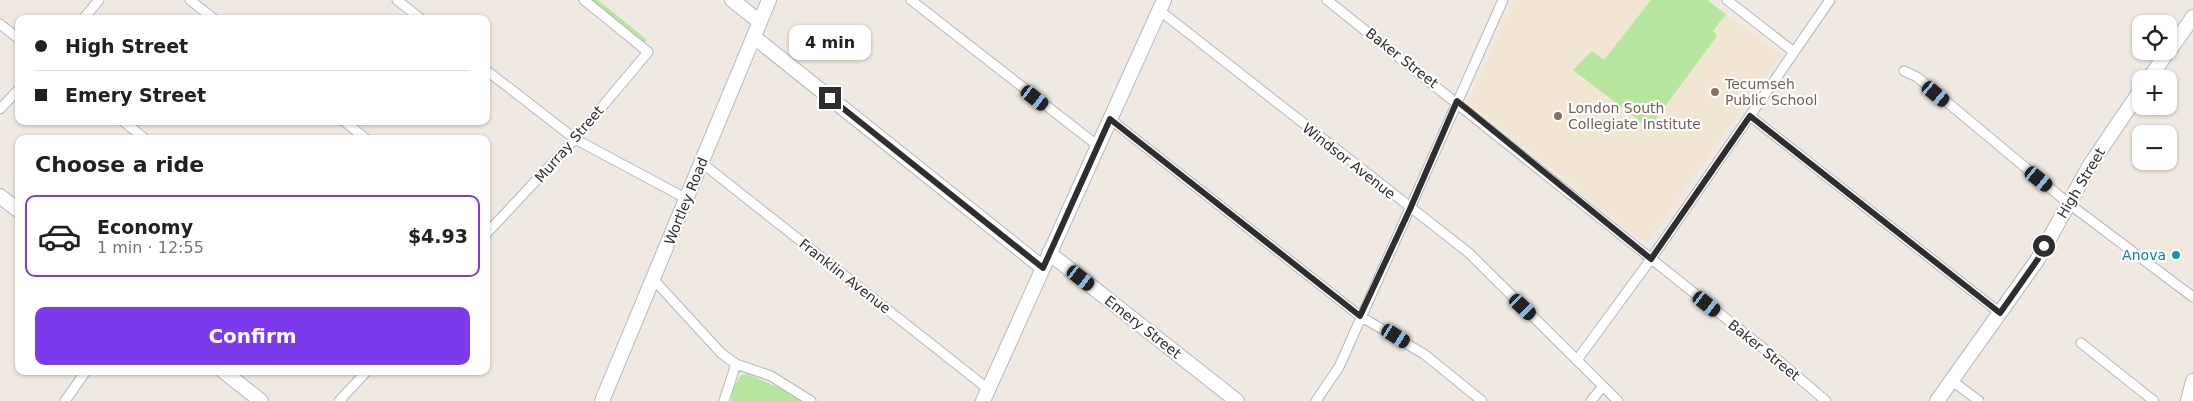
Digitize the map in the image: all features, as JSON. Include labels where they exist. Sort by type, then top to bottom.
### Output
[{"type":"street","points":[[87,15],[100,0]]},
{"type":"street","points":[[190,0],[209,15]]},
{"type":"street","points":[[397,0],[416,15]]},
{"type":"street","name":"Murray Street","points":[[490,231],[575,139],[648,52],[584,0]]},
{"type":"street","points":[[732,0],[760,22]]},
{"type":"street","name":"Wortley Road","points":[[602,401],[769,0]]},
{"type":"street","points":[[911,0],[1098,146]]},
{"type":"street","name":"Baker Street","points":[[1327,0],[1457,101],[1778,360],[1826,401]]},
{"type":"street","points":[[1316,401],[1338,367],[1503,0]]},
{"type":"street","points":[[1727,0],[1794,52]]},
{"type":"street","points":[[1577,360],[1651,259],[1830,0]]},
{"type":"street","points":[[985,395],[1161,5]]},
{"type":"street","name":"Windsor Avenue","points":[[1161,5],[1410,209],[1469,253],[1618,401]]},
{"type":"street","points":[[2177,40],[2193,17]]},
{"type":"street","points":[[0,24],[15,36]]},
{"type":"street","points":[[754,37],[1043,268]]},
{"type":"street","points":[[1904,71],[1917,77],[2068,203],[2193,297]]},
{"type":"street","points":[[490,73],[575,139],[687,199]]},
{"type":"street","points":[[0,109],[15,93]]},
{"type":"street","name":"High Street","points":[[1937,401],[2038,259],[2090,165],[2132,103]]},
{"type":"street","points":[[1750,116],[2000,313]]},
{"type":"street","points":[[1110,119],[1360,316],[1424,354],[1482,401]]},
{"type":"street","points":[[128,125],[141,135]]},
{"type":"street","points":[[349,125],[361,135]]},
{"type":"street","name":"Franklin Avenue","points":[[702,163],[985,395]]},
{"type":"street","points":[[0,196],[15,207]]},
{"type":"street","name":"Emery Street","points":[[1049,253],[1237,401]]},
{"type":"street","points":[[654,280],[721,352],[736,364],[771,376],[811,401]]},
{"type":"street","points":[[2081,343],[2154,401]]},
{"type":"street","points":[[724,401],[736,364]]},
{"type":"street","points":[[64,401],[83,375]]},
{"type":"street","points":[[228,375],[261,401]]},
{"type":"street","points":[[339,401],[363,375]]},
{"type":"street","points":[[1952,380],[1979,401]]},
{"type":"street","points":[[2188,401],[2193,381]]},
{"type":"street","points":[[1591,401],[1603,386]]},
{"type":"shaded area","name":"London South Collegiate Institute","points":[[1515,0],[1651,0],[1604,60],[1592,51],[1582,62],[1649,128],[1717,36],[1713,31],[1726,14],[1781,55],[1646,243],[1468,103]]},
{"type":"green space","points":[[577,0],[598,0],[647,40],[638,50]]},
{"type":"green space","points":[[1651,0],[1707,0],[1726,14],[1713,31],[1717,36],[1649,128],[1573,70],[1592,51],[1604,60]]},
{"type":"green space","points":[[747,374],[789,392],[801,401],[731,401],[733,389],[741,375]]},
{"type":"place","name":"Tecumseh Public School","points":[[1715,92]]},
{"type":"place","name":"London South Collegiate Institute","points":[[1558,116]]},
{"type":"place","name":"Anova","points":[[2176,255]]},
{"type":"route","points":[[830,98],[1043,268],[1110,119],[1360,316],[1410,209],[1457,101],[1651,259],[1750,116],[2000,313],[2038,259],[2044,246]]}]
